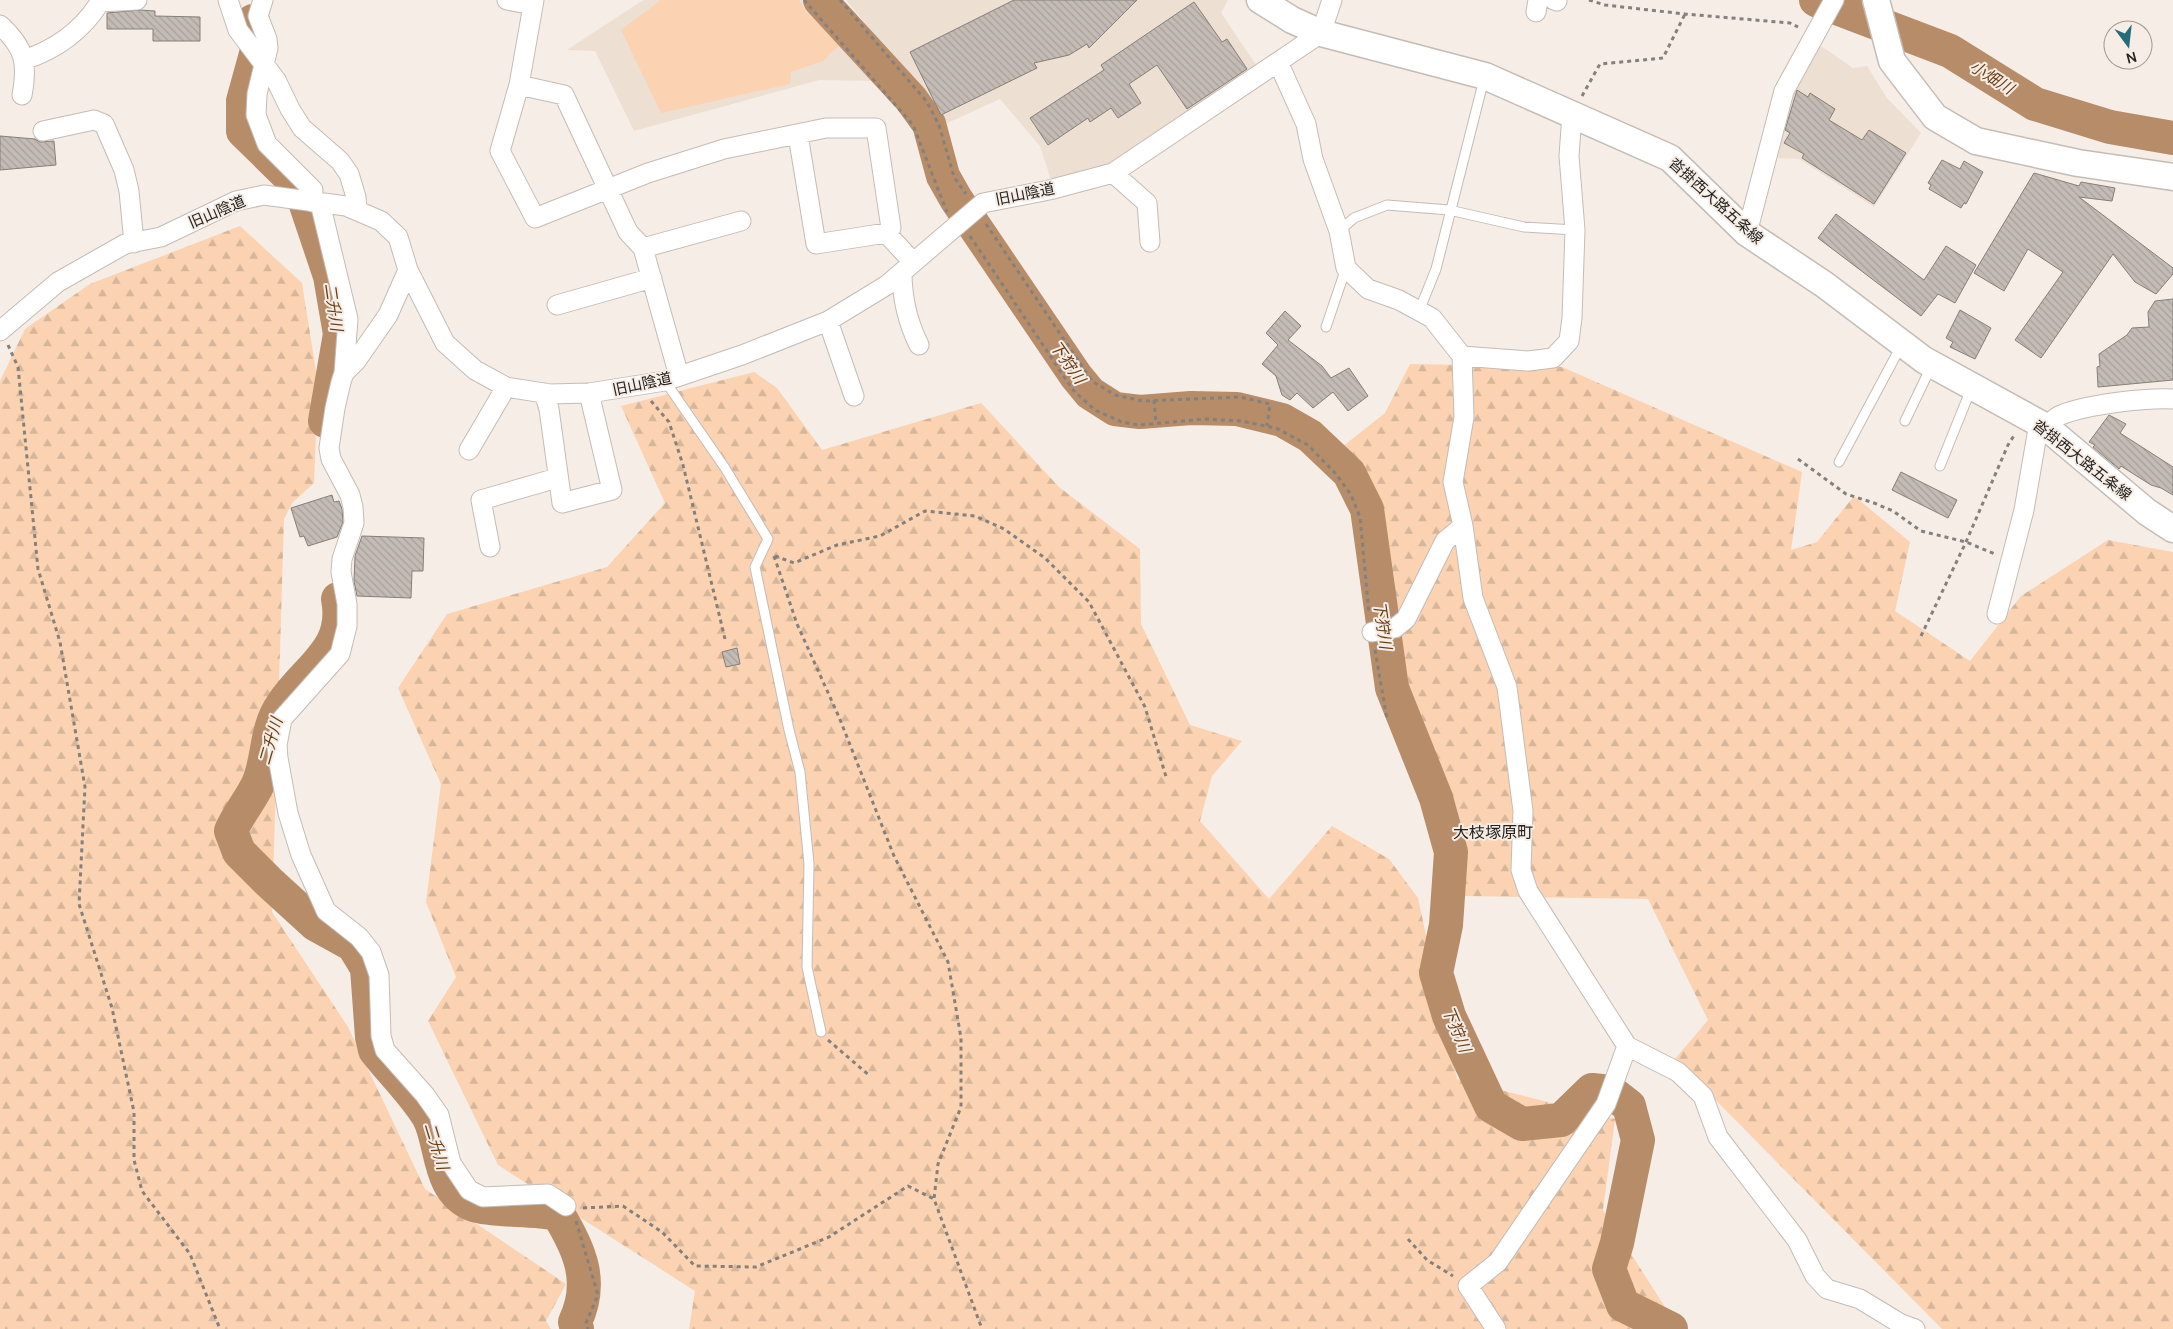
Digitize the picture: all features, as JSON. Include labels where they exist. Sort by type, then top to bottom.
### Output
[{"type":"main road","name":"沓掛西大路五条線","points":[[1260,0],[1292,20],[1321,33],[1484,76],[1670,158],[1747,233],[1825,285],[1932,365],[2037,422],[2147,512],[2173,528]]},
{"type":"main road","points":[[1876,0],[1892,61],[1935,117],[1976,141],[2078,163],[2173,177]]},
{"type":"street","points":[[24,60],[45,53],[65,41],[81,28],[100,1],[137,0]]},
{"type":"street","points":[[228,0],[238,30],[276,80],[290,109],[302,128],[340,161],[349,174],[356,197],[357,210]]},
{"type":"street","points":[[263,0],[258,16],[268,39],[268,48],[257,94],[256,116],[267,144],[313,190],[348,319],[344,373],[335,408],[329,448],[331,459],[350,495],[353,507],[354,523],[342,559],[341,572],[347,604],[347,626],[340,654],[282,719],[277,745],[288,813],[301,855],[326,911],[359,937],[371,952],[379,975],[381,1036],[385,1050],[426,1095],[438,1115],[451,1163],[469,1190],[483,1197],[548,1194],[566,1206]]},
{"type":"street","points":[[506,0],[533,2],[519,85],[500,151],[535,218],[648,173],[724,149],[826,128],[876,128],[891,228],[886,233],[816,244],[798,135]]},
{"type":"street","points":[[1321,33],[1332,0]]},
{"type":"street","points":[[1747,233],[1784,91],[1834,0]]},
{"type":"street","points":[[0,25],[10,34],[24,55],[26,73],[22,96]]},
{"type":"street","name":"旧山陰道","points":[[1,331],[58,282],[125,244],[161,237],[236,201],[264,195],[346,206],[381,221],[398,237],[408,270],[445,343],[475,370],[506,387],[544,393],[589,394],[637,386],[672,378],[828,321],[887,285],[983,203],[1049,190],[1113,173],[1321,33]]},
{"type":"street","points":[[1278,62],[1306,124],[1313,159],[1340,231],[1346,268],[1368,289],[1398,300],[1432,318],[1462,356],[1464,417],[1453,482],[1463,526],[1473,598],[1507,687],[1523,811],[1520,870],[1528,891],[1627,1046],[1678,1072],[1703,1096],[1718,1137],[1797,1240],[1815,1276],[1827,1289],[1860,1299],[1901,1324],[1915,1329]]},
{"type":"street","points":[[519,85],[564,95],[606,189],[628,232],[643,248],[652,278],[672,378]]},
{"type":"street","points":[[1462,356],[1528,361],[1553,358],[1569,342],[1572,318],[1575,230],[1569,156],[1572,114]]},
{"type":"street","points":[[43,130],[94,120],[104,124],[124,170],[129,191],[134,243]]},
{"type":"street","points":[[1113,173],[1148,203],[1150,242]]},
{"type":"street","points":[[643,248],[741,221]]},
{"type":"street","points":[[886,233],[908,267],[902,298],[910,328],[919,345]]},
{"type":"street","points":[[344,373],[356,360],[388,315],[408,270]]},
{"type":"street","points":[[557,305],[652,278]]},
{"type":"street","points":[[828,321],[854,396]]},
{"type":"street","points":[[469,450],[506,387]]},
{"type":"street","points":[[544,393],[562,503],[612,490],[589,394]]},
{"type":"street","points":[[1997,614],[2024,510],[2037,422],[2084,408],[2157,398],[2173,399]]},
{"type":"street","points":[[490,547],[481,500],[557,478]]},
{"type":"street","points":[[1373,632],[1395,628],[1406,620],[1445,541],[1463,526]]},
{"type":"street","points":[[1496,1329],[1468,1286],[1498,1262],[1606,1104],[1617,1080],[1627,1046]]},
{"type":"lane","points":[[1419,311],[1436,269],[1449,210],[1484,76]]},
{"type":"lane","points":[[1340,231],[1354,218],[1387,205],[1449,210],[1524,227],[1575,230]]},
{"type":"lane","points":[[1326,327],[1346,268]]},
{"type":"lane","points":[[1839,462],[1902,344]]},
{"type":"lane","points":[[1905,421],[1932,365]]},
{"type":"lane","points":[[672,378],[768,539],[755,567],[789,730],[800,772],[809,864],[807,967],[821,1032]]},
{"type":"lane","points":[[1940,466],[1972,387]]},
{"type":"path","points":[[804,0],[913,125],[946,211],[967,216]]},
{"type":"path","points":[[840,0],[927,102],[939,126],[967,216],[1092,381],[1115,395],[1143,401],[1240,398],[1270,404],[1267,425]]},
{"type":"path","points":[[1589,0],[1604,4],[1685,14],[1790,23],[1815,32]]},
{"type":"path","points":[[1572,114],[1600,64],[1663,58],[1685,14]]},
{"type":"path","points":[[967,216],[966,229],[1073,390],[1096,410],[1122,422],[1139,425],[1205,419],[1267,425],[1308,445],[1336,474],[1351,495],[1360,517],[1366,596],[1387,719]]},
{"type":"path","points":[[1,331],[18,367],[38,569],[60,642],[85,787],[79,904],[112,1008],[134,1112],[134,1160],[142,1191],[190,1254],[220,1329]]},
{"type":"path","points":[[637,386],[669,422],[683,465],[725,639]]},
{"type":"path","points":[[1154,401],[1156,424]]},
{"type":"path","points":[[1921,636],[1966,542],[2008,445],[2037,422]]},
{"type":"path","points":[[1798,459],[1846,494],[1893,511],[1920,531],[1966,542],[2011,562]]},
{"type":"path","points":[[774,556],[794,563],[837,545],[880,536],[925,511],[974,516],[1004,529],[1045,558],[1089,602],[1145,707],[1167,780]]},
{"type":"path","points":[[768,539],[798,624],[839,717],[894,856],[948,962],[961,1038],[961,1107],[938,1164],[934,1199],[982,1329]]},
{"type":"path","points":[[821,1032],[870,1076]]},
{"type":"path","points":[[566,1206],[583,1208],[623,1206],[662,1232],[695,1266],[756,1267],[829,1237],[908,1186],[934,1199]]},
{"type":"path","points":[[566,1206],[579,1225],[598,1295],[586,1323],[588,1329]]},
{"type":"path","points":[[1408,1239],[1426,1260],[1468,1286]]},
{"type":"shaded area","points":[[643,0],[802,0],[808,11],[845,42],[866,24],[846,0],[1228,0],[1221,13],[1256,65],[1123,159],[1101,171],[1052,183],[1040,146],[1000,99],[943,125],[885,47],[864,65],[876,81],[819,80],[634,131],[595,51],[567,50]]},
{"type":"shaded area","points":[[1821,46],[1853,68],[1867,66],[1887,98],[1921,133],[1874,207],[1799,159],[1778,158],[1786,116],[1798,84],[1805,68]]},
{"type":"green space","points":[[661,0],[799,0],[806,12],[842,43],[823,61],[791,72],[790,84],[661,113],[621,30]]},
{"type":"green space","points":[[240,226],[302,283],[318,384],[314,483],[293,502],[284,519],[272,912],[348,1027],[425,1189],[566,1284],[546,1321],[551,1329],[0,1329],[0,381],[25,329],[90,284]]},
{"type":"green space","points":[[1410,364],[1562,367],[1802,472],[1791,550],[1817,542],[1854,496],[1910,542],[1895,611],[1970,661],[2021,596],[2108,540],[2173,552],[2173,1329],[1942,1329],[1675,1059],[1708,1020],[1648,899],[1463,896],[1342,447],[1385,413]]},
{"type":"green space","points":[[754,372],[777,388],[822,450],[981,403],[1059,487],[1140,549],[1141,624],[1190,725],[1242,741],[1212,776],[1200,821],[1269,899],[1332,826],[1389,859],[1418,898],[1457,1079],[1615,1119],[1603,1210],[1679,1329],[689,1329],[695,1291],[498,1165],[428,1021],[456,977],[426,902],[441,784],[398,688],[447,614],[607,567],[665,503],[621,406]]},
{"type":"building","points":[[1014,0],[1137,0],[1089,48],[1087,44],[1069,55],[1034,63],[1037,68],[941,115],[910,52]]},
{"type":"building","points":[[1194,2],[1222,42],[1227,39],[1247,69],[1187,109],[1157,65],[1129,84],[1141,103],[1118,118],[1111,108],[1090,122],[1088,118],[1048,145],[1030,118],[1104,70],[1101,65]]},
{"type":"building","points":[[140,10],[155,11],[155,16],[200,17],[200,41],[153,41],[153,29],[107,29],[107,13]]},
{"type":"building","points":[[1797,90],[1808,97],[1810,93],[1835,109],[1829,120],[1862,140],[1869,130],[1906,153],[1874,204],[1802,158],[1804,154],[1784,143],[1790,133],[1785,130]]},
{"type":"building","points":[[0,136],[35,139],[40,142],[54,141],[56,165],[0,170]]},
{"type":"building","points":[[1942,160],[1960,169],[1964,161],[1983,172],[1966,204],[1964,203],[1961,208],[1929,189],[1931,185],[1928,183]]},
{"type":"building","points":[[2034,173],[2079,186],[2081,182],[2115,188],[2112,201],[2079,197],[2173,268],[2173,274],[2156,294],[2135,282],[2113,254],[2041,358],[2015,340],[2063,272],[2028,249],[2004,291],[1974,273]]},
{"type":"building","points":[[1836,214],[1924,280],[1946,246],[1976,265],[1955,303],[1938,294],[1921,316],[1818,238]]},
{"type":"building","points":[[2173,299],[2173,380],[2098,387],[2097,367],[2100,366],[2099,354],[2127,335],[2132,328],[2149,327],[2148,312],[2155,301]]},
{"type":"building","points":[[1960,310],[1991,328],[1975,359],[1950,347],[1953,342],[1946,338]]},
{"type":"building","points":[[1285,311],[1301,326],[1288,340],[1322,366],[1331,378],[1349,368],[1368,396],[1348,411],[1333,392],[1313,408],[1297,393],[1290,400],[1282,395],[1276,376],[1262,364],[1278,345],[1266,333]]},
{"type":"building","points":[[2109,415],[2126,424],[2120,433],[2173,467],[2173,495],[2151,485],[2121,466],[2119,469],[2093,447],[2095,445],[2089,442]]},
{"type":"building","points":[[1901,472],[1957,500],[1948,518],[1892,490]]},
{"type":"building","points":[[332,495],[334,502],[339,501],[342,509],[343,522],[337,537],[308,546],[304,536],[300,537],[291,508]]},
{"type":"building","points":[[362,536],[424,538],[423,571],[412,571],[411,598],[357,596],[354,581],[355,556]]},
{"type":"building","points":[[737,648],[740,664],[726,667],[722,652]]},
{"type":"waterway","name":"下狩川","points":[[820,0],[911,99],[929,124],[943,176],[956,199],[1076,376],[1090,393],[1115,409],[1140,412],[1191,408],[1237,409],[1282,420],[1310,436],[1349,473],[1367,509],[1392,688],[1436,798],[1451,852],[1446,925],[1436,973],[1449,1016],[1491,1106],[1522,1124],[1561,1120],[1592,1090],[1611,1092],[1629,1106],[1638,1140],[1617,1243],[1609,1269],[1623,1305],[1671,1329]]},
{"type":"waterway","name":"小畑川","points":[[1816,0],[1950,51],[2035,104],[2110,127],[2173,138]]},
{"type":"waterway","name":"二升川","points":[[253,21],[259,43],[243,101],[243,131],[300,187],[330,276],[340,334],[325,421]]},
{"type":"waterway","name":"二升川","points":[[338,599],[339,617],[337,632],[323,657],[292,692],[277,714],[270,734],[258,784],[231,831],[239,852],[269,882],[315,924],[353,945],[367,968],[372,1037],[375,1050],[428,1116],[433,1127],[442,1165],[453,1189],[462,1198],[474,1205],[558,1214],[573,1240],[582,1266],[583,1293],[581,1307],[575,1322],[577,1329]]},
{"type":"district","name":"大枝塚原町","points":[[1493,832]]}]
